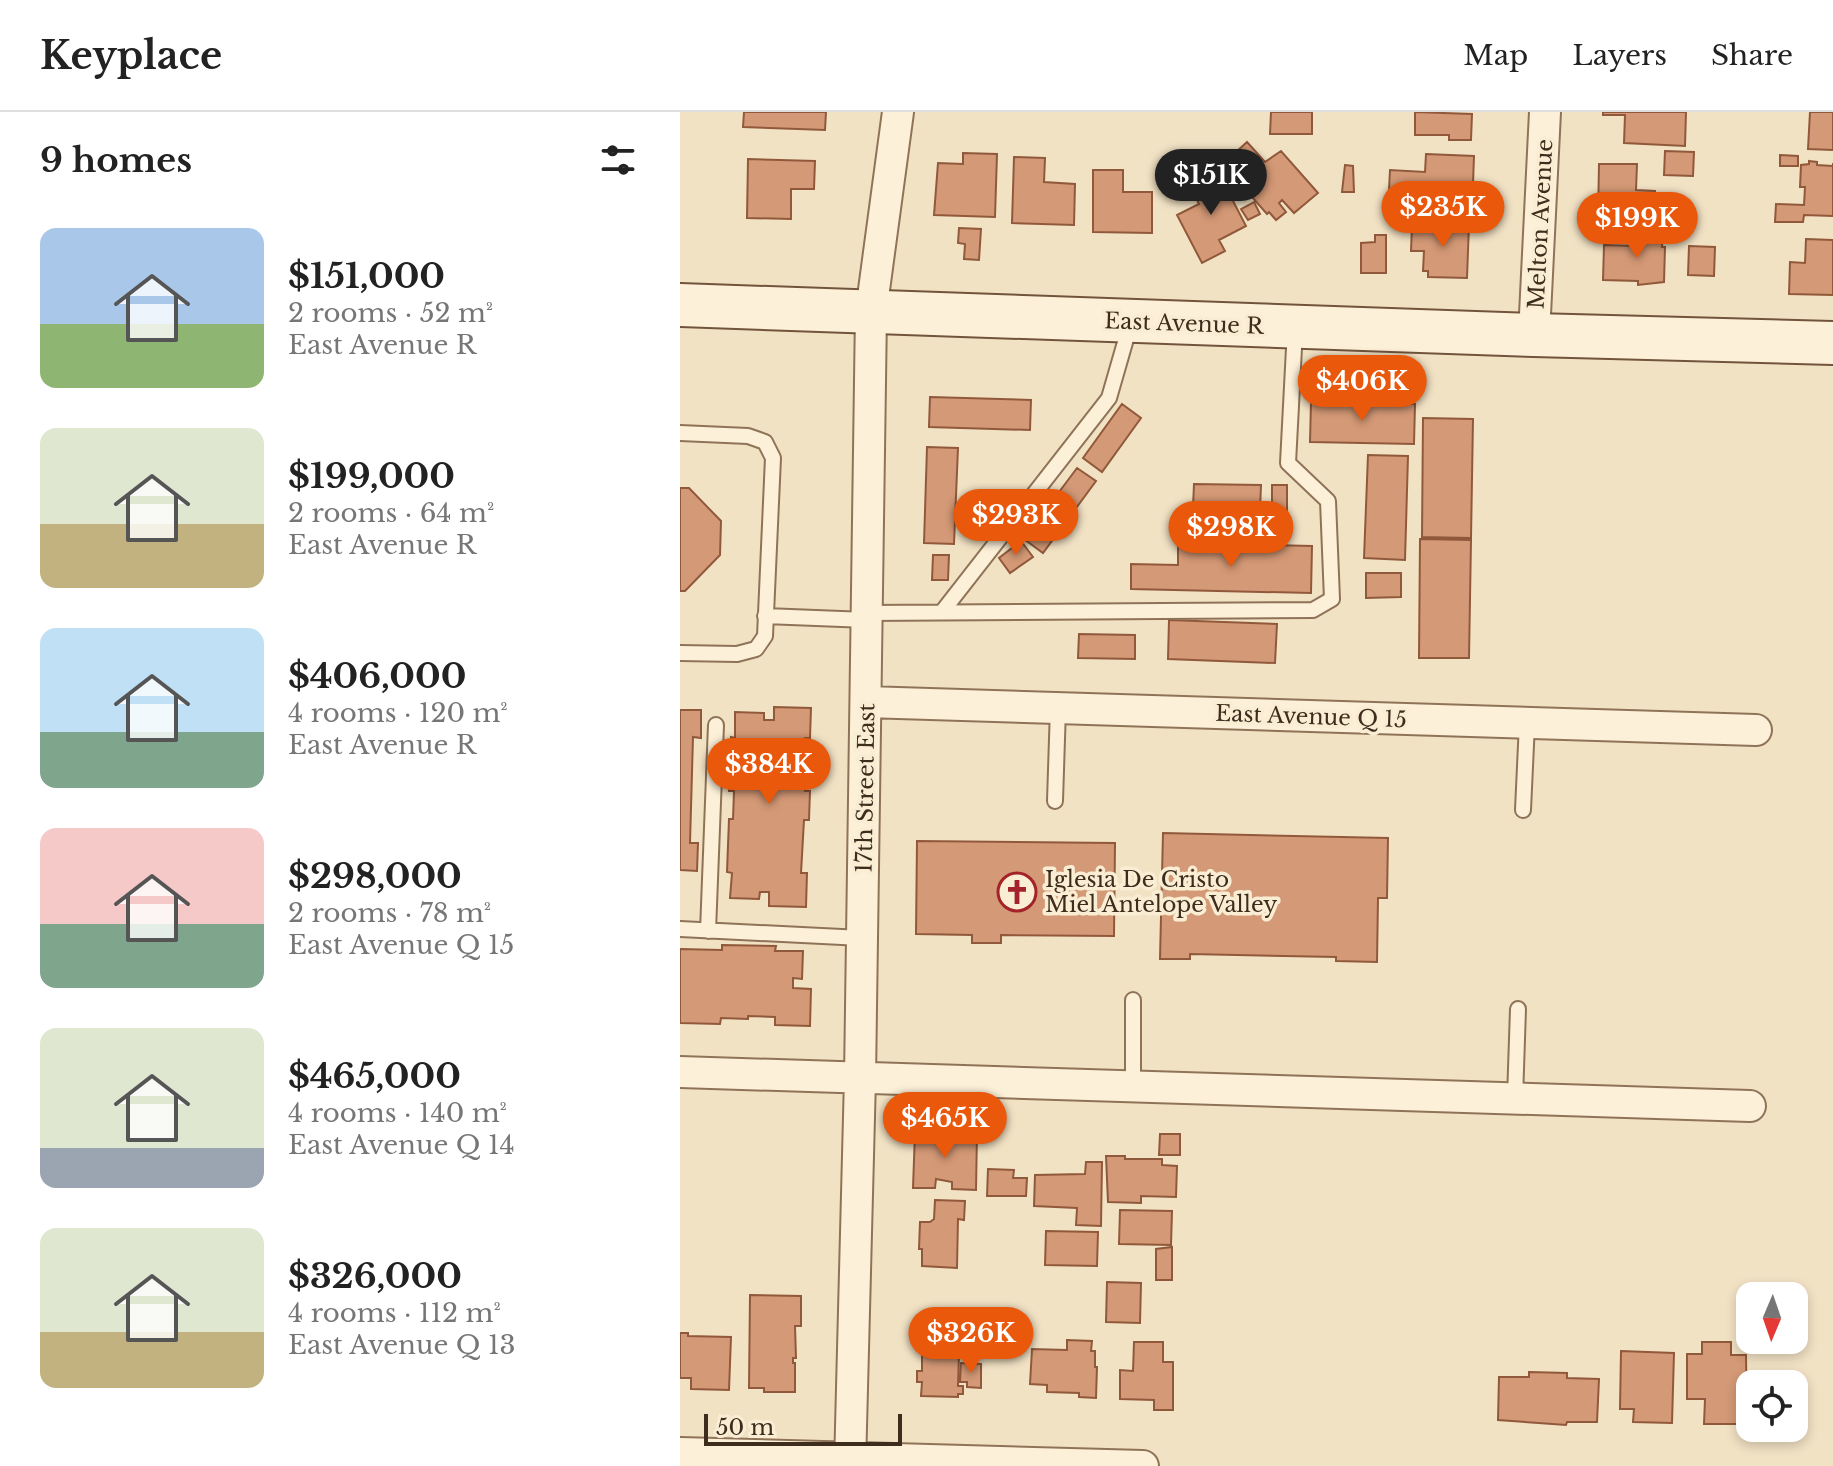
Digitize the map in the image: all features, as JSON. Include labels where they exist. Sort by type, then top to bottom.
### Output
[{"type":"main road","name":"East Avenue R","points":[[680,305],[1833,343]]},
{"type":"street","name":"17th Street East","points":[[850,1462],[860,1078],[871,312],[898,112]]},
{"type":"street","name":"Melton Avenue","points":[[1534,335],[1545,112]]},
{"type":"street","name":"East Avenue Q 15","points":[[866,702],[1756,730]]},
{"type":"street","points":[[680,1072],[1750,1106]]},
{"type":"street","points":[[680,1453],[850,1462],[1143,1466]]},
{"type":"lane","points":[[942,612],[1109,398],[1131,321]]},
{"type":"lane","points":[[765,616],[1313,610],[1332,599],[1328,501],[1288,463],[1295,327]]},
{"type":"lane","points":[[680,433],[748,436],[765,442],[773,458],[765,636],[756,649],[737,654],[680,653]]},
{"type":"lane","points":[[1055,801],[1058,708]]},
{"type":"lane","points":[[1523,810],[1527,723]]},
{"type":"lane","points":[[708,931],[716,725]]},
{"type":"lane","points":[[680,929],[862,938]]},
{"type":"lane","points":[[1133,1000],[1133,1087]]},
{"type":"lane","points":[[1515,1099],[1518,1009]]},
{"type":"building","points":[[744,112],[826,112],[825,130],[743,127]]},
{"type":"building","points":[[1271,112],[1312,112],[1312,134],[1270,134]]},
{"type":"building","points":[[1415,112],[1472,114],[1471,140],[1449,140],[1449,135],[1415,135]]},
{"type":"building","points":[[1603,112],[1686,112],[1685,146],[1624,143],[1625,115],[1603,115]]},
{"type":"building","points":[[1810,112],[1833,112],[1833,150],[1808,149]]},
{"type":"building","points":[[1247,142],[1265,162],[1281,151],[1318,193],[1294,213],[1282,200],[1279,203],[1286,212],[1276,220],[1269,212],[1267,214],[1223,164]]},
{"type":"building","points":[[1665,151],[1694,152],[1693,176],[1664,175]]},
{"type":"building","points":[[963,153],[997,154],[995,217],[934,215],[938,163],[963,164]]},
{"type":"building","points":[[1426,154],[1474,156],[1473,184],[1451,183],[1450,212],[1388,210],[1390,170],[1425,172]]},
{"type":"building","points":[[1780,155],[1798,156],[1798,166],[1780,166]]},
{"type":"building","points":[[1014,157],[1045,158],[1044,182],[1075,184],[1074,225],[1012,223]]},
{"type":"building","points":[[748,159],[815,161],[814,189],[791,189],[791,219],[747,218]]},
{"type":"building","points":[[1809,161],[1833,166],[1833,216],[1804,215],[1803,222],[1775,222],[1776,204],[1804,205],[1805,187],[1800,187],[1801,165],[1809,164]]},
{"type":"building","points":[[1599,164],[1637,164],[1636,190],[1655,191],[1654,220],[1598,218]]},
{"type":"building","points":[[1345,165],[1353,166],[1354,192],[1342,192]]},
{"type":"building","points":[[1093,170],[1123,170],[1123,192],[1152,192],[1152,233],[1093,232]]},
{"type":"building","points":[[1217,170],[1246,226],[1219,240],[1225,251],[1202,263],[1177,215],[1199,204],[1189,184]]},
{"type":"building","points":[[1254,202],[1260,214],[1248,220],[1241,209]]},
{"type":"building","points":[[1429,222],[1469,224],[1467,278],[1428,277],[1428,271],[1423,271],[1424,251],[1411,251],[1412,225],[1429,225]]},
{"type":"building","points":[[959,228],[981,229],[979,260],[964,259],[965,244],[958,243]]},
{"type":"building","points":[[1638,231],[1663,232],[1664,282],[1638,285],[1638,281],[1603,280],[1604,245],[1637,246]]},
{"type":"building","points":[[1375,235],[1386,235],[1386,273],[1361,273],[1361,243],[1375,242]]},
{"type":"building","points":[[1806,239],[1833,240],[1833,295],[1789,294],[1790,262],[1805,263]]},
{"type":"building","points":[[1689,246],[1715,247],[1714,276],[1688,275]]},
{"type":"building","points":[[930,397],[1031,400],[1030,430],[929,427]]},
{"type":"building","points":[[1311,402],[1415,404],[1414,444],[1310,442]]},
{"type":"building","points":[[1122,404],[1141,418],[1102,472],[1083,458]]},
{"type":"building","points":[[1423,418],[1473,419],[1471,538],[1422,537]]},
{"type":"building","points":[[927,447],[958,448],[954,544],[924,543]]},
{"type":"building","points":[[1368,455],[1408,456],[1405,560],[1364,558]]},
{"type":"building","points":[[1077,468],[1096,481],[1043,553],[1024,539]]},
{"type":"building","points":[[1194,484],[1261,485],[1260,510],[1193,507]]},
{"type":"building","points":[[1272,485],[1287,485],[1287,511],[1272,511]]},
{"type":"building","points":[[680,488],[689,488],[721,521],[720,555],[685,591],[680,591]]},
{"type":"building","points":[[1420,539],[1471,540],[1469,658],[1419,658]]},
{"type":"building","points":[[1021,541],[1033,557],[1010,573],[999,558]]},
{"type":"building","points":[[1178,543],[1312,546],[1311,593],[1131,589],[1131,564],[1178,565]]},
{"type":"building","points":[[933,555],[949,555],[948,580],[932,580]]},
{"type":"building","points":[[1366,573],[1401,573],[1401,597],[1366,598]]},
{"type":"building","points":[[1169,620],[1277,624],[1275,663],[1168,659]]},
{"type":"building","points":[[1079,634],[1135,635],[1135,659],[1078,658]]},
{"type":"building","points":[[774,707],[811,708],[810,738],[805,738],[804,763],[805,791],[810,791],[809,820],[804,820],[801,873],[807,873],[806,907],[769,906],[769,892],[760,892],[759,899],[730,898],[732,873],[727,872],[729,819],[733,819],[734,791],[729,791],[735,712],[764,713],[764,720],[774,720]]},
{"type":"building","points":[[680,710],[701,710],[701,738],[693,737],[690,843],[698,843],[697,871],[680,870]]},
{"type":"building","points":[[1163,833],[1388,838],[1387,898],[1378,898],[1377,962],[1336,961],[1336,957],[1190,954],[1190,959],[1160,959]]},
{"type":"building","points":[[917,841],[1115,843],[1114,936],[1001,935],[1001,943],[972,943],[972,935],[916,934]]},
{"type":"building","points":[[722,945],[776,946],[775,951],[803,951],[802,979],[793,978],[793,988],[811,989],[810,1026],[775,1025],[775,1017],[748,1016],[748,1019],[721,1018],[720,1024],[680,1023],[680,949],[722,950]]},
{"type":"building","points":[[915,1132],[977,1134],[976,1190],[952,1189],[952,1182],[936,1179],[935,1188],[913,1188]]},
{"type":"building","points":[[1160,1134],[1180,1134],[1180,1155],[1159,1155]]},
{"type":"building","points":[[1106,1156],[1162,1159],[1162,1165],[1177,1166],[1176,1197],[1141,1196],[1141,1203],[1108,1202]]},
{"type":"building","points":[[1086,1162],[1102,1162],[1101,1226],[1076,1225],[1077,1208],[1034,1206],[1035,1175],[1085,1174]]},
{"type":"building","points":[[988,1169],[1014,1170],[1013,1178],[1027,1178],[1026,1196],[987,1196]]},
{"type":"building","points":[[935,1200],[965,1201],[964,1220],[958,1219],[957,1268],[922,1266],[920,1222],[934,1219]]},
{"type":"building","points":[[1120,1210],[1172,1211],[1171,1245],[1119,1244]]},
{"type":"building","points":[[1046,1231],[1098,1232],[1097,1266],[1045,1265]]},
{"type":"building","points":[[1172,1247],[1172,1280],[1156,1280],[1156,1249]]},
{"type":"building","points":[[1107,1282],[1141,1283],[1140,1323],[1106,1322]]},
{"type":"building","points":[[750,1295],[801,1296],[801,1326],[795,1326],[796,1358],[793,1358],[795,1392],[764,1392],[764,1388],[749,1388]]},
{"type":"building","points":[[680,1333],[731,1337],[729,1390],[691,1389],[691,1378],[680,1378]]},
{"type":"building","points":[[1067,1340],[1092,1341],[1091,1351],[1095,1351],[1097,1367],[1096,1398],[1079,1397],[1079,1393],[1047,1392],[1047,1385],[1030,1384],[1032,1349],[1067,1350]]},
{"type":"building","points":[[1134,1342],[1163,1342],[1163,1362],[1173,1362],[1173,1410],[1154,1410],[1154,1400],[1120,1399],[1120,1370],[1133,1371]]},
{"type":"building","points":[[1702,1342],[1731,1342],[1731,1355],[1746,1355],[1746,1370],[1736,1370],[1736,1424],[1704,1424],[1705,1399],[1687,1399],[1687,1354],[1702,1354]]},
{"type":"building","points":[[1621,1351],[1674,1353],[1672,1423],[1633,1422],[1634,1409],[1620,1409]]},
{"type":"building","points":[[922,1354],[959,1355],[958,1386],[963,1386],[963,1394],[958,1394],[958,1397],[921,1396],[922,1382],[917,1382],[917,1371],[922,1371]]},
{"type":"building","points":[[961,1363],[981,1364],[981,1388],[967,1387],[967,1382],[960,1382]]},
{"type":"building","points":[[1529,1372],[1567,1373],[1567,1378],[1599,1379],[1597,1422],[1567,1422],[1566,1425],[1498,1420],[1499,1377],[1529,1377]]},
{"type":"place","name":"Iglesia De Cristo Miel Antelope Valley","points":[[1017,892]]}]
